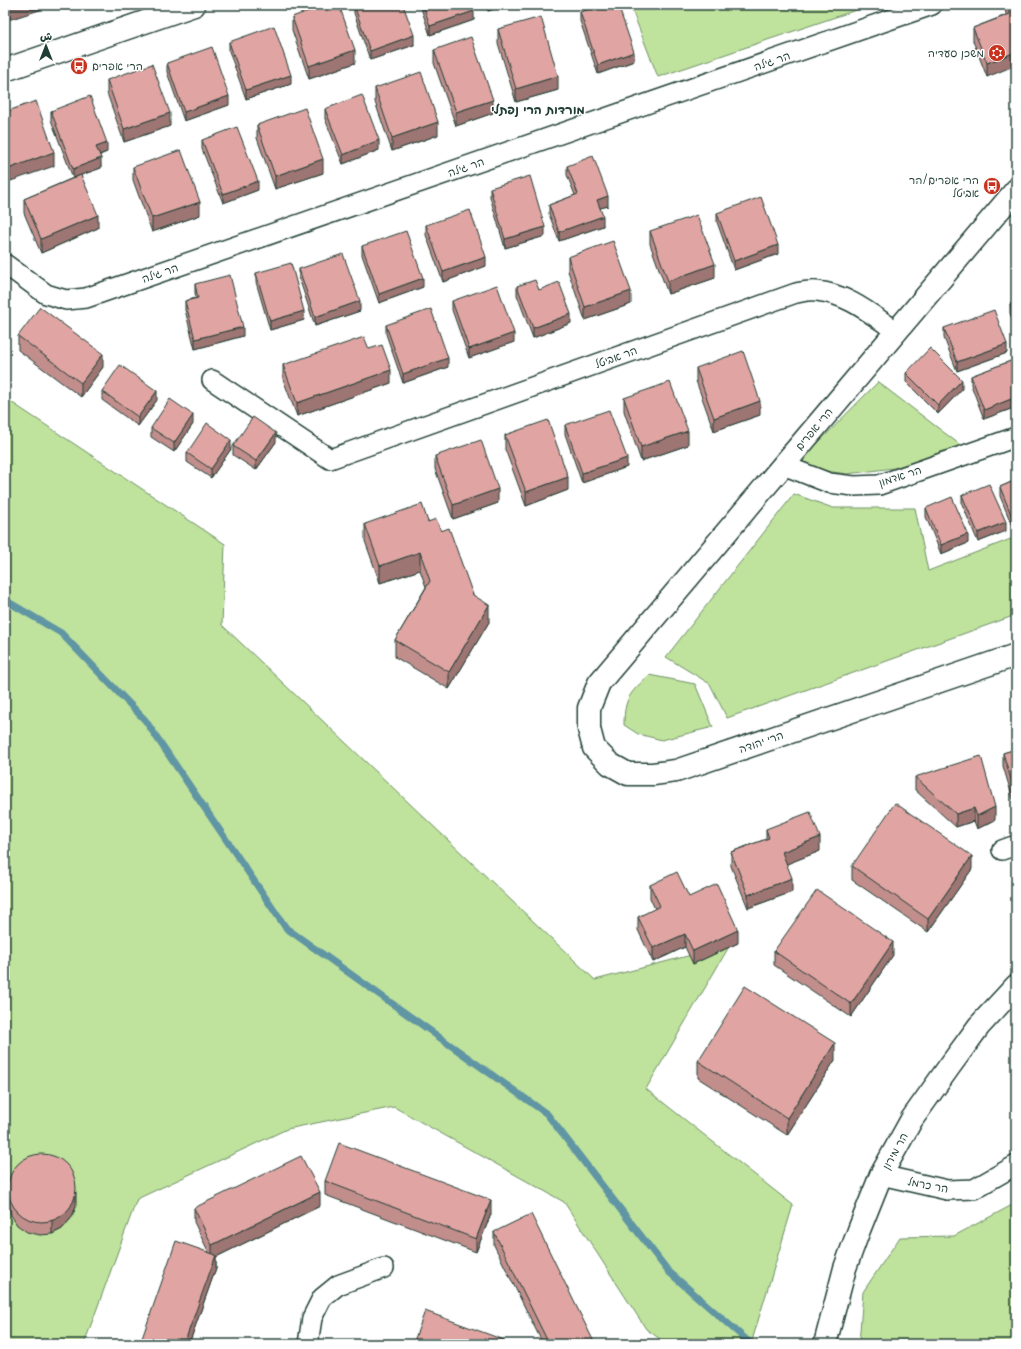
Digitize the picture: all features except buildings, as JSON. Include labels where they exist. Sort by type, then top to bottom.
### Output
[{"type":"street","points":[[5,70],[194,5]]},
{"type":"street","name":"הר גילה","points":[[5,264],[46,294],[66,300],[86,298],[932,5]]},
{"type":"street","name":"הרי אפרים","points":[[612,667],[1016,190]]},
{"type":"street","name":"הר אביטל","points":[[212,380],[330,459],[796,292],[817,291],[840,296],[861,307],[896,331]]},
{"type":"street","name":"הר אדמון","points":[[783,465],[829,483],[854,486],[879,484],[1016,438]]},
{"type":"street","name":"הרי יהודה","points":[[612,667],[599,683],[589,708],[589,729],[594,748],[610,764],[628,774],[653,774],[676,771],[1016,655]]},
{"type":"street","name":"הר מירון","points":[[825,1344],[845,1268],[882,1175],[912,1119],[979,1026],[1016,986]]},
{"type":"street","name":"הר כרמל","points":[[882,1175],[947,1190],[974,1189],[1016,1164]]},
{"type":"street","points":[[308,1344],[312,1318],[322,1298],[338,1285],[384,1268]]},
{"type":"green space","points":[[630,5],[871,5],[658,77]]},
{"type":"green space","points":[[878,382],[963,447],[894,468],[847,474],[818,470],[800,461]]},
{"type":"green space","points":[[5,398],[225,544],[222,625],[595,980],[730,945],[646,1089],[793,1205],[751,1344],[667,1344],[646,1329],[564,1202],[394,1107],[287,1129],[137,1199],[84,1344],[5,1344]]},
{"type":"green space","points":[[794,494],[833,508],[915,508],[928,571],[1016,537],[1016,615],[727,718],[710,684],[666,657]]},
{"type":"green space","points":[[649,675],[695,684],[713,727],[662,740],[638,734],[624,725],[625,708],[629,697]]},
{"type":"green space","points":[[1016,1203],[1016,1344],[859,1344],[863,1292],[900,1237],[954,1236]]},
{"type":"waterway","points":[[5,600],[61,633],[145,720],[286,928],[547,1114],[668,1271],[751,1344]]},
{"type":"place","name":"משכן סעדיה","points":[[997,53]]},
{"type":"place","name":"הרי אפרים","points":[[79,66]]},
{"type":"place","name":"הרי אפרים/הר אביטל","points":[[992,186]]},
{"type":"district","name":"מורדות הרי נפתלי","points":[[538,110]]}]
